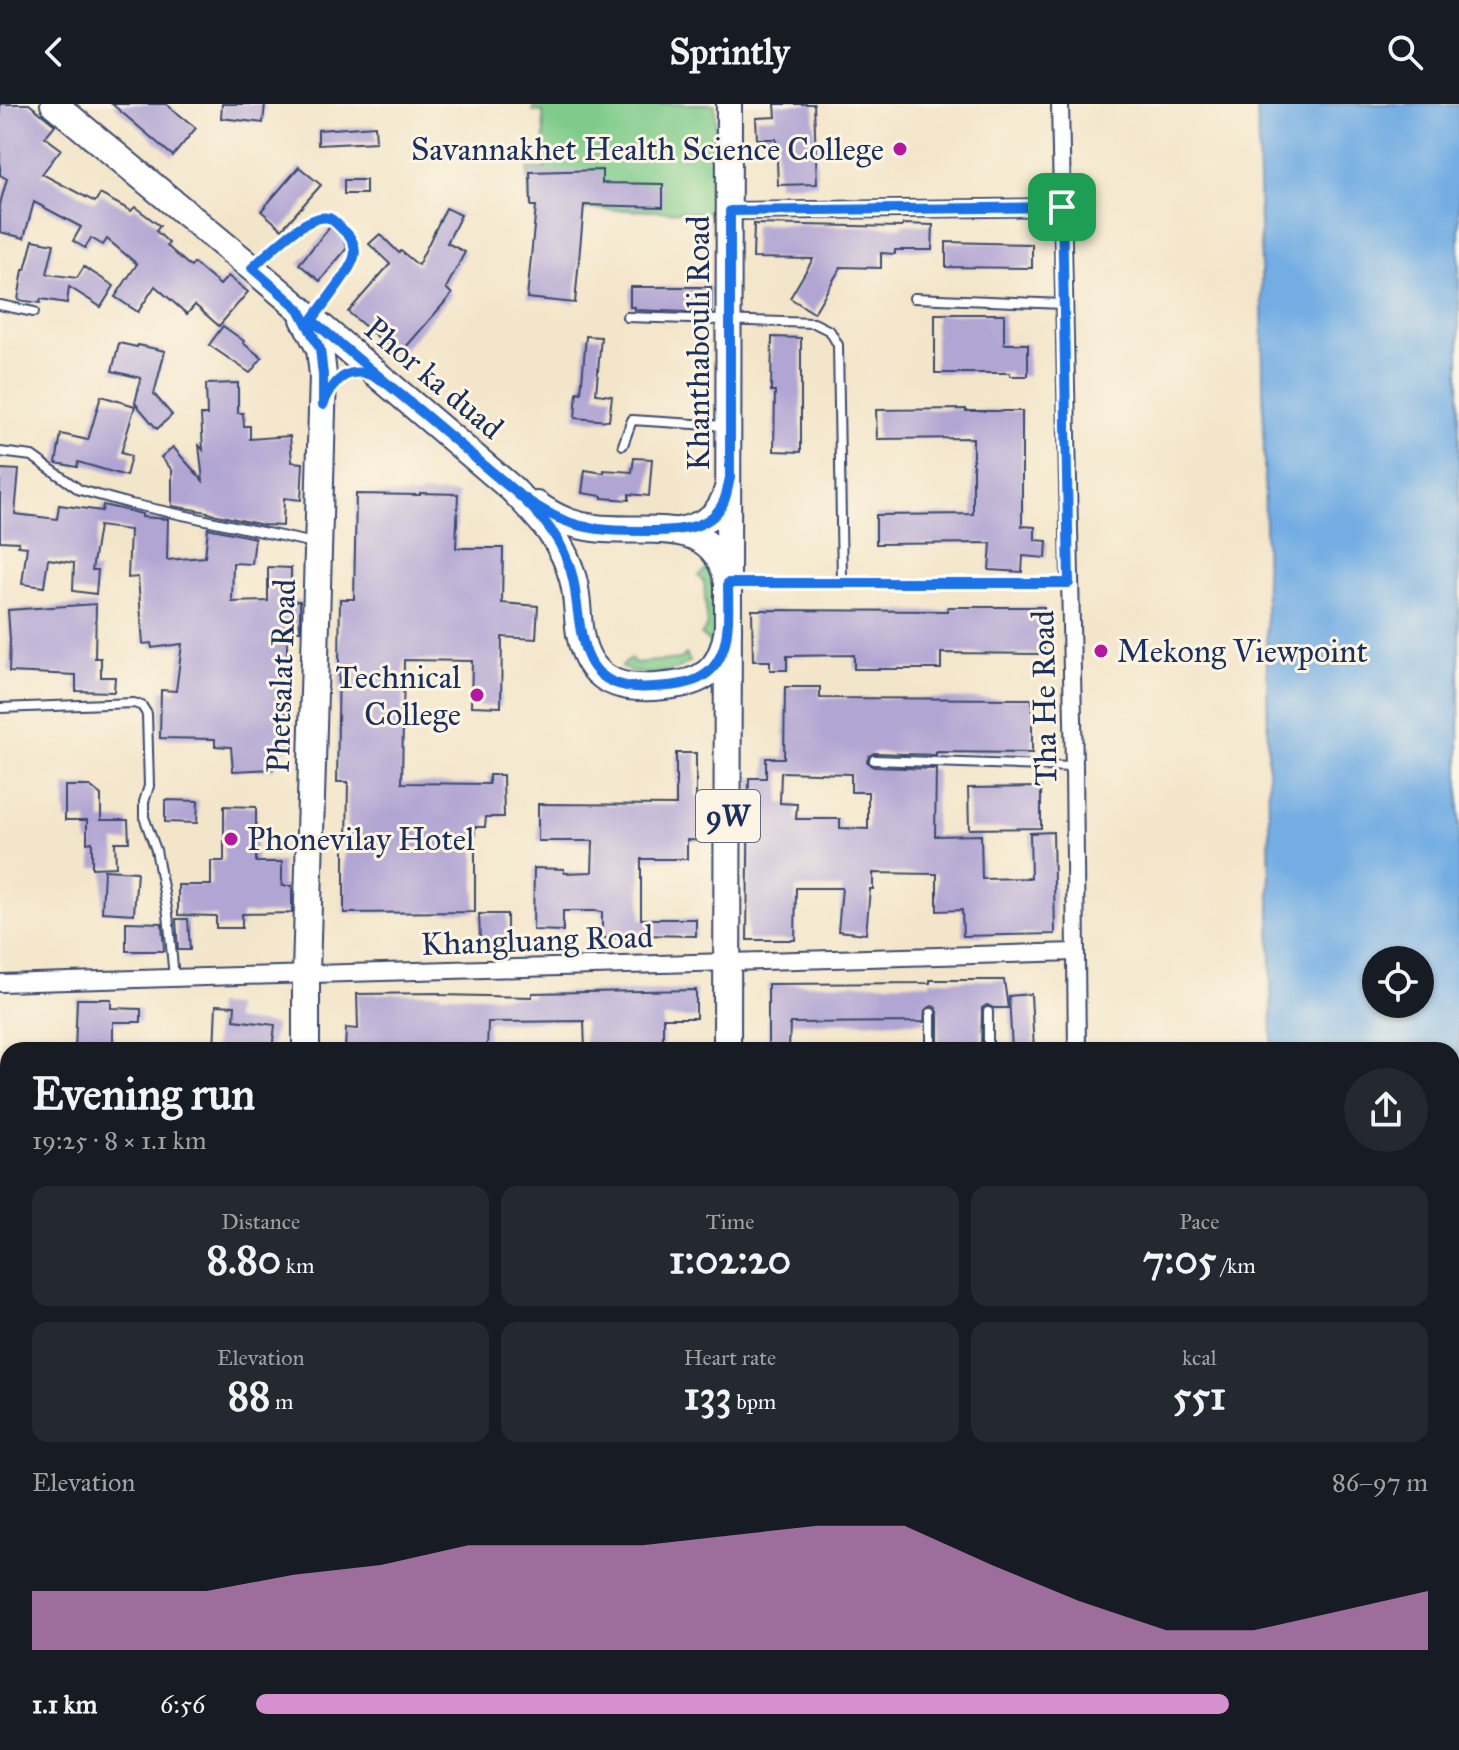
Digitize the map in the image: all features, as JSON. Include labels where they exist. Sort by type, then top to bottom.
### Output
[{"type":"main road","name":"Phor ka duad","points":[[54,104],[512,489]]},
{"type":"main road","name":"Phetsalat Road","points":[[306,314],[320,349],[323,375],[306,1042]]},
{"type":"main road","points":[[323,405],[334,383],[353,372],[375,375],[385,382]]},
{"type":"main road","points":[[512,489],[548,513],[591,528],[690,533],[717,552],[725,566],[728,583]]},
{"type":"main road","points":[[512,489],[553,533],[562,551],[574,580],[585,650],[593,665],[605,677],[620,685],[637,688],[692,682],[707,674],[718,662],[728,629]]},
{"type":"main road","name":"9W","points":[[727,1042],[728,583]]},
{"type":"street","name":"Khanthabouli Road","points":[[728,583],[729,104]]},
{"type":"street","name":"Tha He Road","points":[[1060,104],[1077,1042]]},
{"type":"street","points":[[730,211],[1062,207]]},
{"type":"street","points":[[674,531],[696,526],[715,513],[723,504],[730,478]]},
{"type":"street","name":"Khangluang Road","points":[[0,983],[1076,952]]},
{"type":"lane","points":[[252,268],[303,224],[332,219],[348,234],[355,256],[350,266],[306,314]]},
{"type":"lane","points":[[914,298],[1065,304]]},
{"type":"lane","points":[[0,305],[34,312]]},
{"type":"lane","points":[[627,317],[814,323],[830,331],[838,345],[842,581]]},
{"type":"lane","points":[[623,445],[632,420],[730,427]]},
{"type":"lane","points":[[0,452],[32,456],[80,490],[318,544]]},
{"type":"lane","points":[[728,583],[1069,583]]},
{"type":"lane","points":[[0,708],[134,703],[142,706],[147,714],[149,786],[144,817],[156,850],[168,914],[174,978]]},
{"type":"lane","points":[[874,760],[1074,767]]},
{"type":"lane","points":[[988,1012],[988,1042]]},
{"type":"lane","points":[[931,1013],[931,1042]]},
{"type":"green space","points":[[534,104],[715,104],[718,213],[530,207],[528,169],[545,169],[543,112],[533,111]]},
{"type":"green space","points":[[707,568],[716,606],[716,627],[711,644],[701,635],[707,627],[704,582],[698,576]]},
{"type":"green space","points":[[686,654],[690,662],[665,672],[637,673],[621,667],[630,659],[635,663],[681,659]]},
{"type":"water","points":[[1257,104],[1459,104],[1459,1042],[1272,1042]]},
{"type":"building","points":[[0,104],[29,104],[55,125],[45,137],[61,149],[42,174],[95,202],[100,194],[131,211],[135,207],[160,226],[156,231],[169,243],[167,246],[191,267],[194,263],[220,285],[228,276],[248,292],[219,326],[195,305],[187,314],[155,286],[138,312],[115,297],[137,264],[107,239],[103,245],[91,238],[85,248],[73,241],[81,227],[34,202],[24,238],[0,232],[0,204],[7,179],[0,175]]},
{"type":"building","points":[[112,104],[166,104],[196,128],[173,156]]},
{"type":"building","points":[[222,104],[265,104],[263,123],[221,118]]},
{"type":"building","points":[[775,104],[814,104],[817,184],[778,185],[776,139],[757,139],[756,118],[776,117]]},
{"type":"building","points":[[375,126],[376,142],[318,145],[318,130]]},
{"type":"building","points":[[299,167],[321,185],[282,229],[261,211]]},
{"type":"building","points":[[602,170],[602,183],[663,184],[663,207],[584,205],[575,303],[527,298],[536,206],[531,206],[530,172]]},
{"type":"building","points":[[344,180],[366,180],[366,194],[344,194]]},
{"type":"building","points":[[446,208],[461,215],[447,243],[465,252],[446,288],[452,294],[399,355],[348,312],[390,264],[369,244],[380,234],[399,253],[401,251],[418,265]]},
{"type":"building","points":[[754,224],[933,225],[932,250],[881,253],[881,268],[841,267],[814,313],[790,298],[813,259],[753,258]]},
{"type":"building","points":[[330,227],[343,239],[347,248],[320,281],[299,264]]},
{"type":"building","points":[[33,240],[54,244],[47,274],[77,278],[84,267],[114,286],[101,307],[69,287],[67,303],[41,299],[40,303],[18,300],[23,270]]},
{"type":"building","points":[[946,242],[1032,244],[1032,268],[946,267]]},
{"type":"building","points":[[630,287],[711,287],[711,313],[635,310],[635,307],[630,307]]},
{"type":"building","points":[[935,314],[1004,314],[1004,344],[1028,344],[1028,376],[1010,376],[1010,373],[935,373]]},
{"type":"building","points":[[223,326],[262,358],[250,373],[209,345]]},
{"type":"building","points":[[586,336],[601,337],[596,394],[612,396],[609,421],[575,418],[577,392],[581,393]]},
{"type":"building","points":[[772,337],[801,338],[801,452],[774,451]]},
{"type":"building","points":[[119,343],[165,351],[154,394],[172,415],[157,429],[135,403],[141,378],[112,371]]},
{"type":"building","points":[[238,383],[238,413],[243,413],[244,426],[250,426],[250,439],[290,436],[292,462],[303,463],[301,500],[284,498],[283,526],[263,525],[172,506],[172,470],[161,457],[173,447],[203,481],[199,445],[203,450],[201,415],[207,415],[206,384]]},
{"type":"building","points":[[101,396],[135,406],[121,453],[131,456],[126,476],[78,462],[77,467],[56,463],[61,434],[88,440]]},
{"type":"building","points":[[876,410],[1022,411],[1022,526],[1035,527],[1035,540],[1047,541],[1046,558],[1023,556],[1022,572],[989,570],[991,543],[876,544],[876,515],[973,514],[973,438],[877,439]]},
{"type":"building","points":[[634,458],[652,459],[649,496],[629,494],[629,500],[582,493],[585,470],[632,472]]},
{"type":"building","points":[[0,469],[19,470],[15,514],[57,519],[59,505],[102,511],[103,505],[142,514],[142,517],[168,519],[167,560],[205,557],[208,528],[255,538],[252,564],[233,563],[232,602],[268,601],[268,567],[291,568],[291,601],[300,601],[300,631],[287,631],[285,701],[288,750],[273,750],[274,769],[233,771],[231,747],[215,746],[215,739],[160,738],[161,690],[176,691],[182,644],[152,648],[151,643],[143,644],[138,577],[128,578],[130,530],[99,526],[92,570],[98,570],[96,594],[73,591],[74,563],[48,559],[44,587],[22,584],[27,547],[18,546],[19,542],[0,541]]},
{"type":"building","points":[[356,494],[458,494],[456,548],[503,548],[502,603],[538,606],[536,639],[502,637],[501,707],[471,706],[472,661],[404,660],[402,783],[489,784],[489,775],[503,775],[504,817],[486,817],[485,827],[475,827],[475,912],[344,913],[348,782],[337,782],[340,599],[354,599]]},
{"type":"building","points":[[96,604],[95,658],[101,658],[101,677],[115,677],[114,692],[76,691],[76,675],[9,672],[8,610]]},
{"type":"building","points":[[948,607],[1044,607],[1044,654],[941,653],[941,669],[854,669],[854,655],[787,656],[787,670],[770,670],[770,661],[753,661],[752,610],[948,611]]},
{"type":"building","points":[[785,687],[820,687],[820,698],[1032,699],[1032,753],[874,753],[867,761],[874,767],[936,769],[935,836],[981,835],[982,879],[1031,878],[1030,833],[1053,832],[1055,934],[963,936],[962,910],[937,911],[937,874],[873,873],[866,934],[838,931],[842,888],[796,888],[795,940],[747,940],[749,778],[766,778],[766,758],[784,758]],"holes":[[[781,772],[851,774],[851,792],[868,792],[868,829],[840,828],[840,819],[796,819],[797,804],[780,803]]]},
{"type":"building","points":[[676,753],[696,753],[696,797],[708,797],[708,841],[687,840],[687,859],[641,859],[641,919],[696,919],[696,936],[602,938],[602,912],[595,911],[563,911],[563,931],[533,930],[534,868],[564,869],[564,873],[592,872],[593,841],[538,841],[538,804],[676,805]]},
{"type":"building","points":[[65,786],[90,786],[101,795],[101,820],[128,820],[129,842],[115,842],[116,867],[92,868],[92,842],[87,843],[87,820],[65,820]]},
{"type":"building","points":[[1041,787],[1041,828],[969,829],[968,788]]},
{"type":"building","points":[[165,800],[198,801],[197,823],[165,822]]},
{"type":"building","points":[[224,806],[256,807],[256,862],[282,862],[282,886],[292,886],[292,913],[242,914],[242,928],[216,928],[216,916],[178,915],[178,885],[211,885],[211,861],[224,861]]},
{"type":"building","points":[[104,870],[137,872],[134,914],[102,912]]},
{"type":"building","points":[[479,914],[507,914],[507,940],[480,940]]},
{"type":"building","points":[[176,919],[188,919],[190,950],[178,950]]},
{"type":"building","points":[[126,922],[162,923],[164,951],[126,951]]},
{"type":"building","points":[[930,980],[1004,980],[1008,1008],[987,1005],[982,1008],[981,1042],[938,1042],[938,1012],[932,1006],[925,1010],[924,1022],[790,1023],[789,1042],[768,1042],[768,984],[930,983]]},
{"type":"building","points":[[696,990],[696,1018],[663,1018],[663,1042],[585,1042],[584,1021],[488,1022],[487,1042],[345,1042],[346,1028],[358,1029],[357,994],[440,993],[532,997],[532,993]]},
{"type":"building","points":[[1031,994],[1034,1042],[1012,1042],[1009,996]]},
{"type":"building","points":[[77,999],[111,999],[111,1008],[141,1009],[141,1022],[113,1022],[113,1042],[75,1042]]},
{"type":"building","points":[[216,1005],[235,1006],[234,1020],[275,1025],[273,1042],[214,1042]]},
{"type":"place","name":"Savannakhet Health Science College","points":[[900,149]]},
{"type":"place","name":"Mekong Viewpoint","points":[[1101,651]]},
{"type":"place","name":"Technical College","points":[[477,695]]},
{"type":"place","name":"Phonevilay Hotel","points":[[231,839]]},
{"type":"route","points":[[1062,207],[730,211],[730,478],[723,504],[715,513],[696,526],[674,531],[591,528],[548,513],[512,489],[385,382],[312,320],[355,256],[348,234],[332,219],[303,224],[252,268],[299,309],[320,349],[323,405],[334,383],[343,376],[353,372],[375,375],[512,489],[539,516],[553,533],[574,580],[581,636],[593,665],[605,677],[620,685],[637,688],[692,682],[715,666],[725,647],[728,629],[728,583],[1069,583],[1062,207]]}]
